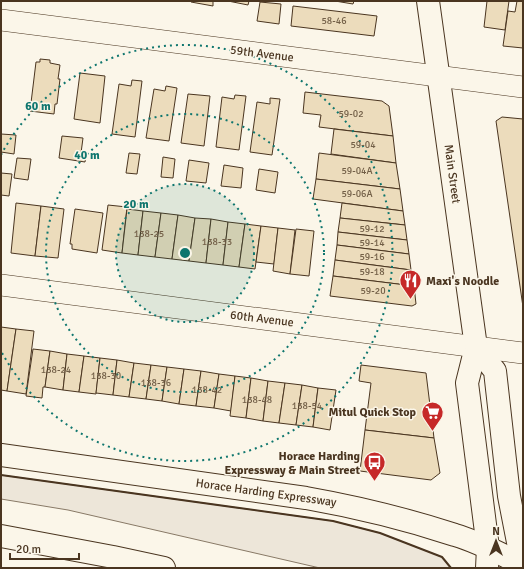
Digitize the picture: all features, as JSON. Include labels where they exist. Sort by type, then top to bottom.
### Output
[{"type":"main road","name":"Main Street","points":[[428,1],[476,347],[467,383],[488,558]]},
{"type":"main road","name":"Main Street","points":[[476,347],[495,372],[510,496],[522,566]]},
{"type":"main road","name":"Horace Harding Expressway","points":[[1,455],[340,504],[406,520],[456,535],[488,558],[522,566]]},
{"type":"main road","points":[[1,536],[113,556],[164,568]]},
{"type":"street","name":"59th Avenue","points":[[1,20],[523,87]]},
{"type":"street","name":"60th Avenue","points":[[1,285],[523,353]]},
{"type":"shaded area","points":[[1,475],[333,521],[380,533],[442,557],[451,568],[320,568],[68,510],[1,499]]},
{"type":"building","points":[[213,1],[213,6],[191,2]]},
{"type":"building","points":[[228,1],[249,1],[248,5]]},
{"type":"building","points":[[335,1],[354,1],[353,4]]},
{"type":"building","points":[[487,1],[509,1],[505,30],[484,27]]},
{"type":"building","points":[[517,1],[523,1],[523,48],[503,46],[508,11],[515,12]]},
{"type":"building","points":[[260,2],[281,4],[279,24],[257,21]]},
{"type":"building","points":[[293,6],[377,16],[374,36],[291,26]]},
{"type":"building","points":[[40,59],[50,60],[50,63],[60,65],[57,104],[55,104],[54,114],[30,111],[36,62],[40,62]]},
{"type":"building","points":[[80,73],[105,76],[100,123],[74,119]]},
{"type":"building","points":[[132,80],[142,81],[135,137],[112,134],[119,84],[131,86]]},
{"type":"building","points":[[166,86],[177,88],[169,141],[146,138],[154,89],[165,91]]},
{"type":"building","points":[[305,92],[382,101],[389,106],[393,136],[319,127],[321,115],[303,113]]},
{"type":"building","points":[[188,94],[210,96],[204,146],[181,143]]},
{"type":"building","points":[[235,95],[246,96],[239,150],[216,147],[222,97],[234,99]]},
{"type":"building","points":[[270,98],[280,99],[272,155],[250,152],[257,102],[270,104]]},
{"type":"building","points":[[502,117],[523,119],[523,307],[496,121]]},
{"type":"building","points":[[334,129],[393,136],[396,163],[331,154]]},
{"type":"building","points":[[1,134],[16,135],[14,154],[1,152]]},
{"type":"building","points":[[62,136],[83,138],[81,153],[86,154],[85,162],[59,158]]},
{"type":"building","points":[[129,153],[140,154],[137,174],[126,173]]},
{"type":"building","points":[[319,153],[396,163],[400,189],[316,179]]},
{"type":"building","points":[[163,157],[175,159],[173,178],[161,177]]},
{"type":"building","points":[[17,158],[31,159],[28,180],[14,178]]},
{"type":"building","points":[[189,160],[209,163],[206,183],[186,181]]},
{"type":"building","points":[[224,165],[243,168],[241,188],[221,186]]},
{"type":"building","points":[[259,169],[278,172],[275,193],[256,190]]},
{"type":"building","points":[[1,173],[12,174],[9,196],[1,195]]},
{"type":"building","points":[[316,179],[400,189],[403,211],[313,199]]},
{"type":"building","points":[[16,203],[41,206],[35,256],[11,253]]},
{"type":"building","points":[[342,203],[403,211],[405,225],[340,218]]},
{"type":"building","points":[[108,205],[127,207],[122,253],[102,250]]},
{"type":"building","points":[[41,206],[64,209],[58,258],[35,256]]},
{"type":"building","points":[[75,209],[103,213],[97,253],[72,249],[72,244],[70,244]]},
{"type":"building","points":[[127,209],[143,211],[138,255],[122,253]]},
{"type":"building","points":[[143,211],[161,213],[155,257],[138,255]]},
{"type":"building","points":[[161,213],[178,215],[172,259],[155,257]]},
{"type":"building","points":[[178,215],[195,218],[189,261],[172,259]]},
{"type":"building","points":[[195,218],[211,219],[206,263],[189,261]]},
{"type":"building","points":[[340,218],[405,225],[407,240],[338,232]]},
{"type":"building","points":[[211,219],[228,222],[223,265],[206,263]]},
{"type":"building","points":[[228,222],[245,224],[239,267],[223,265]]},
{"type":"building","points":[[245,224],[261,226],[255,269],[239,267]]},
{"type":"building","points":[[261,226],[278,228],[274,264],[256,262]]},
{"type":"building","points":[[278,228],[295,230],[290,274],[273,271]]},
{"type":"building","points":[[296,229],[314,231],[309,276],[290,274]]},
{"type":"building","points":[[338,232],[407,240],[409,254],[337,245]]},
{"type":"building","points":[[337,245],[409,254],[411,270],[335,260]]},
{"type":"building","points":[[335,260],[411,270],[414,286],[333,276]]},
{"type":"building","points":[[333,276],[414,286],[416,304],[412,306],[330,296]]},
{"type":"building","points":[[1,327],[16,329],[7,391],[1,390]]},
{"type":"building","points":[[16,329],[34,331],[26,394],[7,391]]},
{"type":"building","points":[[33,349],[50,351],[42,398],[26,396]]},
{"type":"building","points":[[50,351],[67,354],[63,390],[45,387]]},
{"type":"building","points":[[67,354],[84,356],[79,392],[63,390]]},
{"type":"building","points":[[84,356],[100,358],[96,394],[79,392]]},
{"type":"building","points":[[100,358],[117,360],[113,395],[96,393]]},
{"type":"building","points":[[117,360],[134,363],[129,397],[113,395]]},
{"type":"building","points":[[134,363],[151,365],[146,399],[129,397]]},
{"type":"building","points":[[151,365],[167,367],[162,401],[146,399]]},
{"type":"building","points":[[361,365],[426,373],[434,438],[365,430],[371,383],[359,381]]},
{"type":"building","points":[[167,367],[184,369],[179,404],[162,401]]},
{"type":"building","points":[[184,369],[201,371],[196,406],[179,404]]},
{"type":"building","points":[[201,371],[219,374],[214,408],[196,406]]},
{"type":"building","points":[[219,374],[235,376],[231,411],[214,408]]},
{"type":"building","points":[[235,376],[251,378],[246,418],[230,416]]},
{"type":"building","points":[[251,378],[268,381],[263,421],[246,418]]},
{"type":"building","points":[[268,381],[285,383],[279,423],[263,421]]},
{"type":"building","points":[[285,383],[302,385],[296,425],[279,423]]},
{"type":"building","points":[[302,385],[318,388],[313,427],[296,425]]},
{"type":"building","points":[[318,388],[336,390],[330,430],[313,427]]},
{"type":"building","points":[[365,430],[434,438],[440,473],[431,480],[360,471]]},
{"type":"wall","points":[[1,475],[333,521],[380,533],[442,557],[451,568]]},
{"type":"place","name":"Maxi's Noodle","points":[[410,300]]},
{"type":"place","name":"Mitul Quick Stop","points":[[432,432]]},
{"type":"place","name":"Horace Harding Expressway & Main Street","points":[[375,482]]}]
